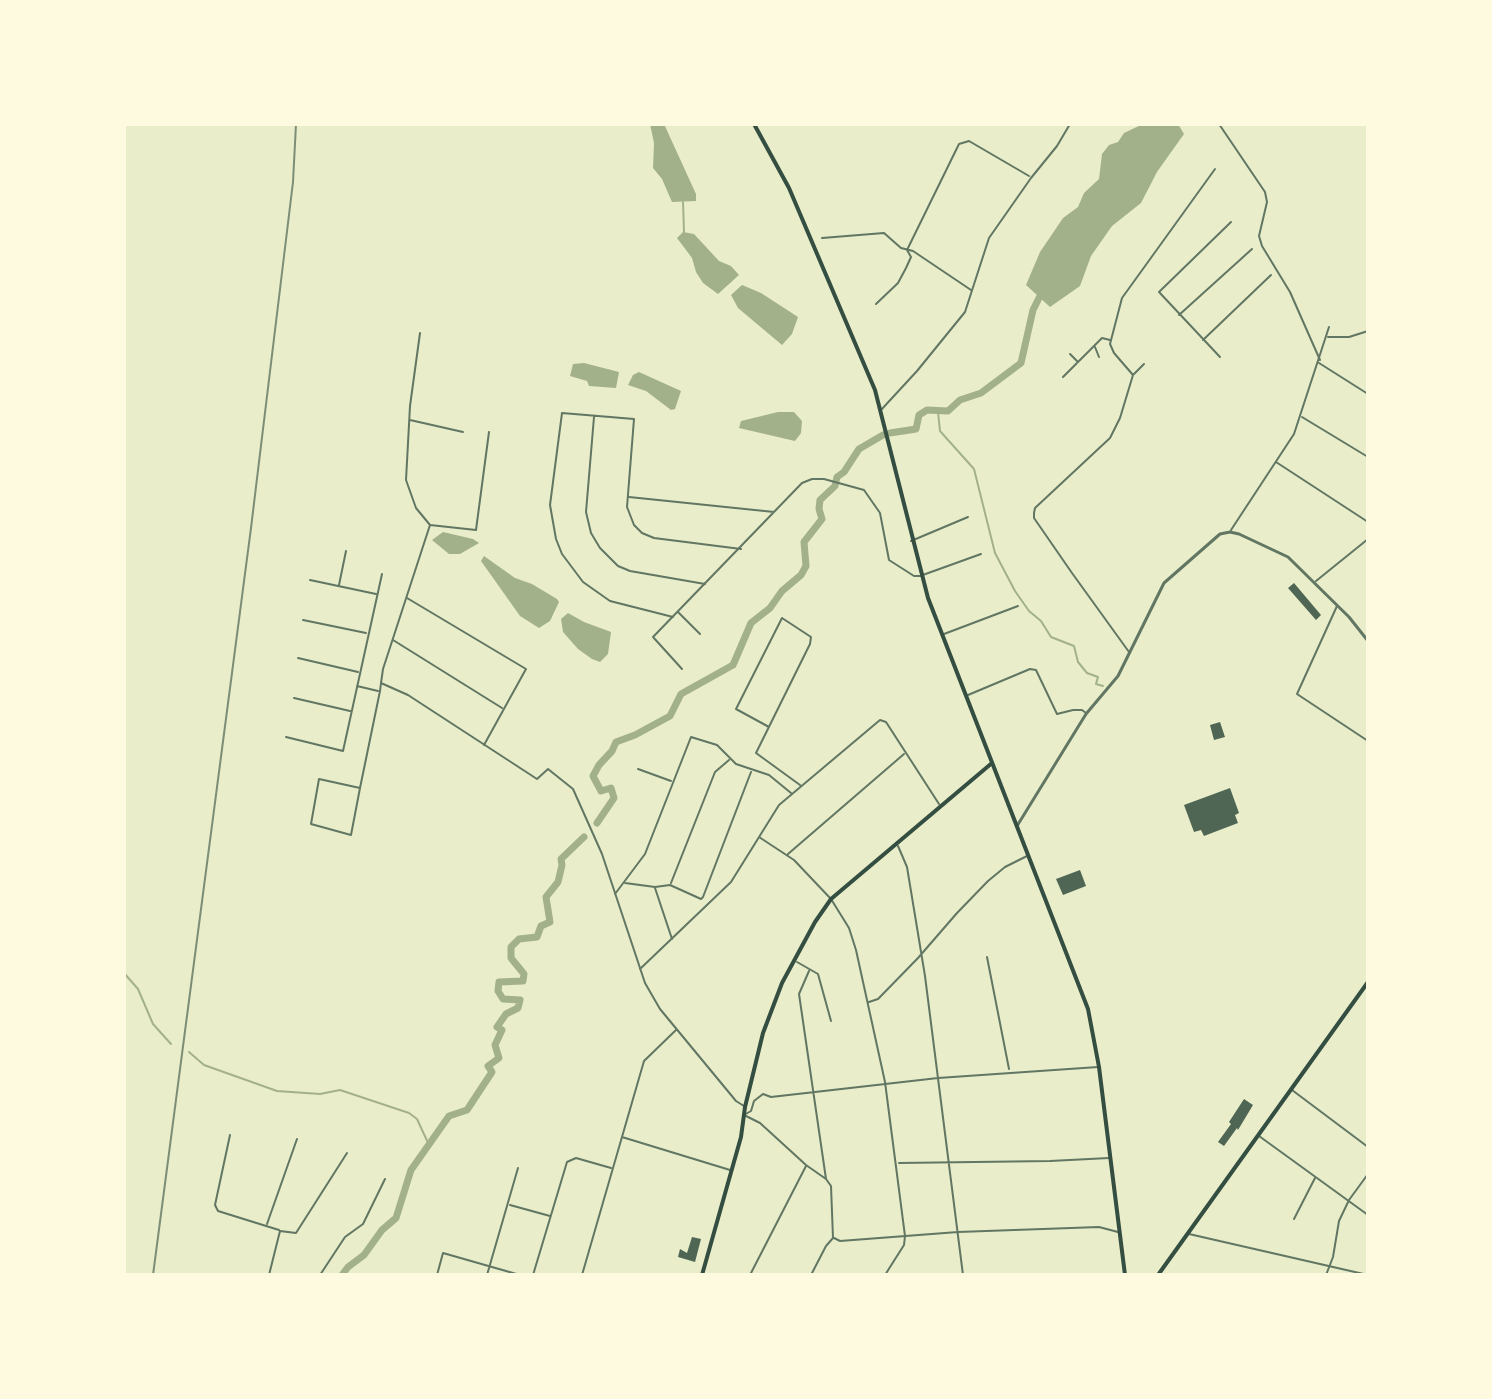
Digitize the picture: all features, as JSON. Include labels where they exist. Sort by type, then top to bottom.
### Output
[{"type":"main road","points":[[754,124],[789,188],[875,390],[920,576],[1086,1002],[1099,1067],[1124,1275]]},
{"type":"main road","points":[[702,1275],[741,1137],[745,1107],[771,1010],[794,960],[831,899],[992,763]]},
{"type":"main road","points":[[1158,1275],[1368,982]]},
{"type":"street","points":[[880,411],[965,312],[989,238],[1070,124]]},
{"type":"street","points":[[1219,124],[1265,192],[1267,202],[1259,236],[1262,246],[1290,292],[1320,361],[1368,394]]},
{"type":"street","points":[[907,250],[959,144],[964,141],[1007,161],[1031,178]]},
{"type":"street","points":[[1133,375],[1114,353],[1111,340],[1122,298],[1215,169]]},
{"type":"street","points":[[1220,357],[1159,292],[1231,222]]},
{"type":"street","points":[[822,238],[880,233],[973,291]]},
{"type":"street","points":[[1179,315],[1252,249]]},
{"type":"street","points":[[876,304],[902,276],[911,257],[907,250]]},
{"type":"street","points":[[1203,340],[1271,275]]},
{"type":"street","points":[[1230,532],[1294,434],[1329,327]]},
{"type":"street","points":[[1326,337],[1349,337],[1368,331]]},
{"type":"street","points":[[420,333],[406,480],[416,508],[430,525],[476,530],[489,432]]},
{"type":"street","points":[[1063,377],[1102,338],[1111,340]]},
{"type":"street","points":[[1094,346],[1099,357]]},
{"type":"street","points":[[1070,354],[1078,362]]},
{"type":"street","points":[[1129,652],[1034,518],[1034,513],[1035,508],[1110,438],[1120,418],[1133,375],[1144,364]]},
{"type":"street","points":[[673,617],[629,608],[599,594],[571,569],[556,539],[550,505],[559,416],[562,413],[634,419],[627,507],[634,525],[654,538],[741,549]]},
{"type":"street","points":[[595,415],[586,512],[591,533],[600,548],[618,566],[630,571],[706,584]]},
{"type":"street","points":[[1302,417],[1368,457]]},
{"type":"street","points":[[410,420],[463,432]]},
{"type":"street","points":[[1275,462],[1368,522]]},
{"type":"street","points":[[682,669],[653,637],[802,483],[812,479],[824,479],[864,490],[880,513],[889,560],[914,576],[981,554]]},
{"type":"street","points":[[628,497],[776,513]]},
{"type":"street","points":[[911,541],[968,517]]},
{"type":"street","points":[[360,788],[319,779],[311,824],[351,835],[381,683],[430,525]]},
{"type":"street","points":[[1017,826],[1086,714],[1118,676],[1164,583],[1220,534],[1230,532],[1288,557],[1368,641]]},
{"type":"street","points":[[1315,583],[1368,539]]},
{"type":"street","points":[[339,586],[346,551]]},
{"type":"street","points":[[286,737],[343,751],[382,574]]},
{"type":"street","points":[[310,580],[377,594]]},
{"type":"street","points":[[407,598],[526,669],[484,746]]},
{"type":"street","points":[[942,635],[1018,606]]},
{"type":"street","points":[[1337,606],[1297,694],[1368,741]]},
{"type":"street","points":[[678,612],[700,634]]},
{"type":"street","points":[[769,727],[736,709],[782,618],[811,637],[810,644],[769,727],[756,753],[801,786]]},
{"type":"street","points":[[303,620],[368,633]]},
{"type":"street","points":[[393,640],[503,709]]},
{"type":"street","points":[[298,658],[360,672]]},
{"type":"street","points":[[966,696],[1030,669],[1036,670],[1057,714],[1082,710],[1086,714]]},
{"type":"street","points":[[381,683],[408,695],[537,779],[548,769],[573,789],[602,854],[640,969],[660,1009],[736,1101],[745,1107]]},
{"type":"street","points":[[357,686],[380,691]]},
{"type":"street","points":[[294,698],[352,711]]},
{"type":"street","points":[[640,969],[731,882],[779,805],[880,720],[886,722],[940,805]]},
{"type":"street","points":[[614,895],[645,854],[691,737],[717,745],[730,759],[752,771],[769,775],[792,794]]},
{"type":"street","points":[[787,855],[906,752]]},
{"type":"street","points":[[670,885],[715,772],[730,759]]},
{"type":"street","points":[[638,769],[673,781]]},
{"type":"street","points":[[624,883],[655,887],[670,885],[701,899],[752,771]]},
{"type":"street","points":[[759,837],[787,855],[831,899],[849,928],[885,1082],[905,1236],[904,1245],[885,1275]]},
{"type":"street","points":[[897,843],[907,867],[921,955],[963,1275]]},
{"type":"street","points":[[868,1002],[878,999],[988,881],[1005,867],[1028,856]]},
{"type":"street","points":[[655,887],[672,939]]},
{"type":"street","points":[[987,957],[1009,1071]]},
{"type":"street","points":[[794,960],[818,974],[831,1021]]},
{"type":"street","points":[[809,971],[799,994],[826,1179]]},
{"type":"street","points":[[582,1275],[644,1061],[677,1029]]},
{"type":"street","points":[[744,1115],[751,1111],[754,1101],[763,1094],[771,1097],[885,1082],[1099,1067]]},
{"type":"street","points":[[1291,1090],[1368,1147]]},
{"type":"street","points":[[744,1115],[760,1123],[831,1186],[833,1238],[811,1275]]},
{"type":"street","points":[[230,1135],[215,1205],[218,1211],[280,1231],[296,1233],[347,1153]]},
{"type":"street","points":[[1259,1136],[1368,1215]]},
{"type":"street","points":[[621,1137],[731,1170]]},
{"type":"street","points":[[266,1225],[297,1139]]},
{"type":"street","points":[[897,1163],[1110,1157]]},
{"type":"street","points":[[533,1275],[567,1162],[576,1158],[612,1169]]},
{"type":"street","points":[[750,1275],[806,1165]]},
{"type":"street","points":[[487,1275],[518,1168]]},
{"type":"street","points":[[1326,1275],[1333,1257],[1339,1221],[1349,1200],[1368,1174]]},
{"type":"street","points":[[1294,1219],[1316,1177]]},
{"type":"street","points":[[320,1275],[345,1237],[363,1224],[385,1179]]},
{"type":"street","points":[[508,1204],[551,1217]]},
{"type":"street","points":[[833,1238],[840,1241],[958,1232],[1099,1227],[1119,1232]]},
{"type":"street","points":[[269,1275],[280,1231]]},
{"type":"street","points":[[1188,1234],[1368,1275]]},
{"type":"street","points":[[437,1275],[443,1253],[520,1275]]},
{"type":"shaded area","points":[[650,124],[664,124],[696,194],[696,201],[672,202],[662,179],[653,168],[654,143]]},
{"type":"shaded area","points":[[1143,124],[1178,124],[1184,134],[1157,172],[1141,203],[1112,226],[1091,256],[1080,286],[1050,307],[1026,285],[1040,252],[1063,218],[1078,207],[1084,193],[1099,179],[1102,154],[1109,145]]},
{"type":"shaded area","points":[[683,232],[694,234],[719,261],[731,266],[739,275],[718,294],[703,283],[696,272],[692,258],[677,238]]},
{"type":"shaded area","points":[[742,285],[761,293],[798,317],[792,334],[782,345],[738,308],[731,295]]},
{"type":"shaded area","points":[[584,363],[619,372],[616,388],[589,386],[587,381],[570,376],[573,364]]},
{"type":"shaded area","points":[[639,372],[681,391],[675,409],[671,410],[646,391],[628,385],[633,375]]},
{"type":"shaded area","points":[[778,412],[794,412],[802,421],[801,433],[795,441],[739,428],[741,421]]},
{"type":"shaded area","points":[[443,532],[479,543],[460,554],[449,554],[432,540]]},
{"type":"shaded area","points":[[484,556],[515,578],[557,599],[559,602],[550,621],[539,628],[520,616],[481,561]]},
{"type":"shaded area","points":[[568,613],[611,632],[608,654],[600,662],[578,649],[563,632],[561,619]]},
{"type":"building","points":[[1294,583],[1321,615],[1316,620],[1288,588]]},
{"type":"building","points":[[1220,722],[1225,737],[1214,740],[1210,725]]},
{"type":"building","points":[[1230,788],[1239,813],[1235,815],[1238,823],[1204,836],[1201,830],[1194,832],[1184,805]]},
{"type":"building","points":[[1080,870],[1086,886],[1063,895],[1056,879]]},
{"type":"building","points":[[1244,1099],[1253,1105],[1224,1146],[1218,1142]]},
{"type":"building","points":[[692,1237],[701,1239],[695,1262],[678,1257],[680,1249],[687,1253]]},
{"type":"waterway","points":[[683,202],[684,232]]},
{"type":"waterway","points":[[890,433],[916,429],[919,415],[927,410],[948,411],[960,400],[981,393],[1021,363],[1033,310],[1043,290]]},
{"type":"waterway","points":[[938,412],[940,431],[974,469],[995,553],[1015,591],[1051,637],[1074,646],[1078,662],[1087,673],[1098,677],[1096,684],[1103,686]]},
{"type":"waterway","points":[[597,823],[614,798],[611,788],[601,791],[593,776],[599,765],[616,742],[670,716],[681,694],[733,665],[751,623],[770,608],[806,566],[804,542],[822,519],[820,500],[835,486],[837,477],[844,472],[859,449],[883,435]]},
{"type":"waterway","points":[[342,1275],[396,1218],[411,1170],[449,1116],[467,1110],[492,1072],[488,1066],[499,1058],[495,1045],[502,1030],[497,1027],[506,1014],[518,1008],[520,1000],[503,999],[498,991],[499,982],[523,981],[524,974],[511,958],[511,947],[519,939],[537,937],[541,926],[550,922],[546,897],[558,882],[561,859],[584,837]]},
{"type":"waterway","points":[[124,973],[138,989],[153,1024],[171,1044]]},
{"type":"waterway","points":[[189,1052],[204,1065],[277,1091],[320,1094],[340,1090],[409,1113],[417,1119],[429,1145]]},
{"type":"railway","points":[[153,1275],[251,528],[293,182],[296,124]]}]
